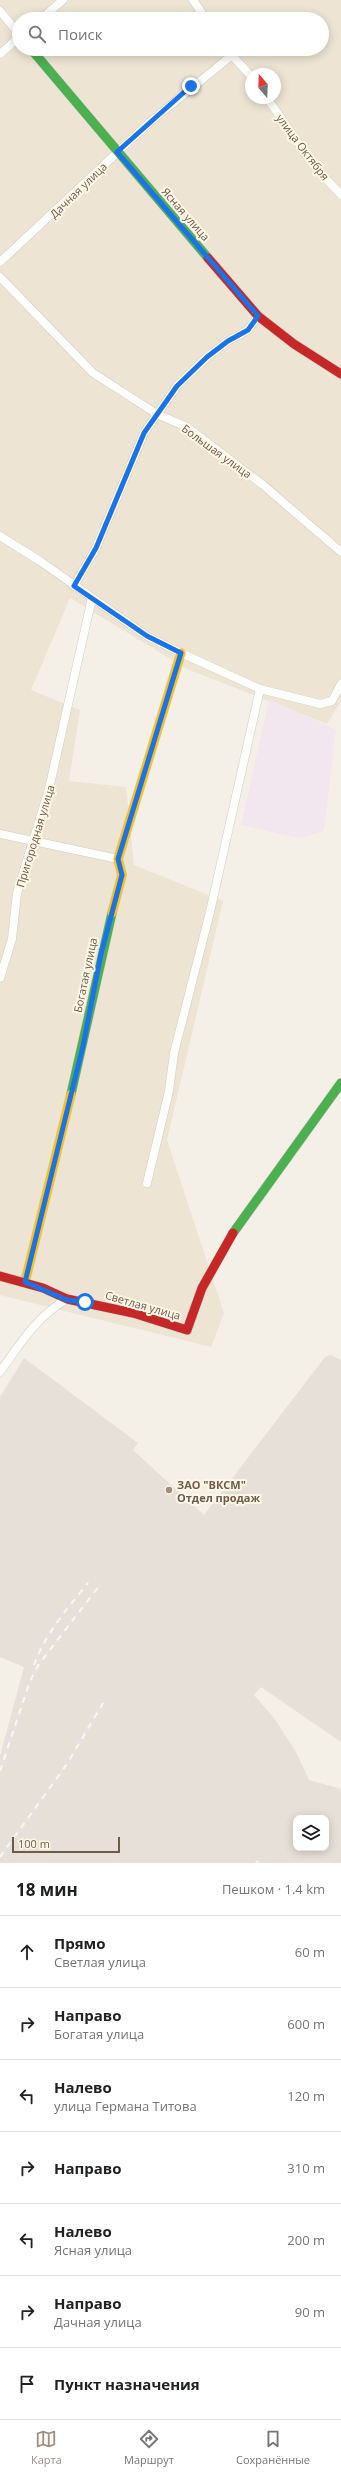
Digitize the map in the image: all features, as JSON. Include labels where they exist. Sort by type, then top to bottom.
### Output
[{"type":"street","points":[[49,12],[63,0]]},
{"type":"street","points":[[192,0],[201,12]]},
{"type":"street","points":[[0,11],[12,26]]},
{"type":"street","points":[[0,54],[12,43]]},
{"type":"street","name":"Ясная улица","points":[[37,56],[258,316],[294,344],[341,374]]},
{"type":"street","name":"Дачная улица","points":[[0,262],[117,152],[225,56]]},
{"type":"street","points":[[233,56],[245,69]]},
{"type":"street","name":"улица Октября","points":[[270,104],[315,167],[341,195]]},
{"type":"street","name":"Большая улица","points":[[0,276],[93,374],[157,414],[187,427],[263,485],[341,552]]},
{"type":"street","points":[[74,586],[96,548],[144,433],[177,386],[207,357],[228,341],[248,330],[258,316]]},
{"type":"street","points":[[0,537],[147,636],[260,689],[320,704],[332,701],[340,687]]},
{"type":"street","name":"Пригородная улица","points":[[0,978],[12,939],[17,893],[49,789],[92,598]]},
{"type":"street","name":"Богатая улица","points":[[25,1282],[83,1046],[101,954],[122,875],[118,859],[181,653]]},
{"type":"street","points":[[147,1183],[169,1091],[174,1053],[210,912],[260,689]]},
{"type":"street","points":[[0,834],[34,839],[118,859]]},
{"type":"street","name":"Светлая улица","points":[[0,1276],[25,1282],[67,1300],[133,1313],[187,1330],[196,1298],[211,1266],[234,1231],[341,1083]]},
{"type":"street","points":[[0,1372],[37,1323],[56,1306],[67,1300]]},
{"type":"shaded area","points":[[0,0],[341,0],[341,701],[327,724],[187,669],[70,598],[31,690],[80,710],[69,781],[126,787],[134,865],[223,901],[167,1140],[224,1313],[211,1347],[0,1295]]},
{"type":"shaded area","points":[[269,699],[336,730],[324,831],[299,838],[241,825]]},
{"type":"shaded area","points":[[331,1355],[341,1360],[341,1742],[261,1687],[254,1695],[274,1718],[296,1752],[309,1780],[341,1789],[341,1863],[0,1863],[0,1756],[24,1667],[0,1657],[0,1397],[24,1358],[138,1443],[133,1450],[204,1515],[325,1357]]},
{"type":"railway","points":[[34,1665],[50,1632],[88,1583]]},
{"type":"railway","points":[[0,1771],[30,1681],[39,1664],[99,1586]]},
{"type":"railway","points":[[0,1857],[67,1764],[103,1703]]},
{"type":"traffic: fast","points":[[37,56],[208,258]]},
{"type":"traffic: fast","points":[[71,1094],[112,913]]},
{"type":"traffic: fast","points":[[233,1233],[341,1083]]},
{"type":"traffic: slow","points":[[112,913],[122,875],[118,859],[181,653]]},
{"type":"traffic: slow","points":[[25,1282],[71,1094]]},
{"type":"traffic: jam","points":[[208,258],[258,316],[294,344],[341,374]]},
{"type":"traffic: jam","points":[[0,1276],[43,1288],[67,1299],[133,1313],[187,1330],[202,1288],[233,1233]]},
{"type":"place","name":"ЗАО \"ВКСМ\" Отдел продаж","points":[[169,1490]]},
{"type":"route","points":[[85,1302],[67,1300],[43,1288],[25,1282],[83,1046],[101,954],[122,875],[118,859],[181,653],[147,636],[74,586],[96,548],[144,433],[177,386],[207,357],[228,341],[248,330],[258,316],[117,152],[191,86]]}]
